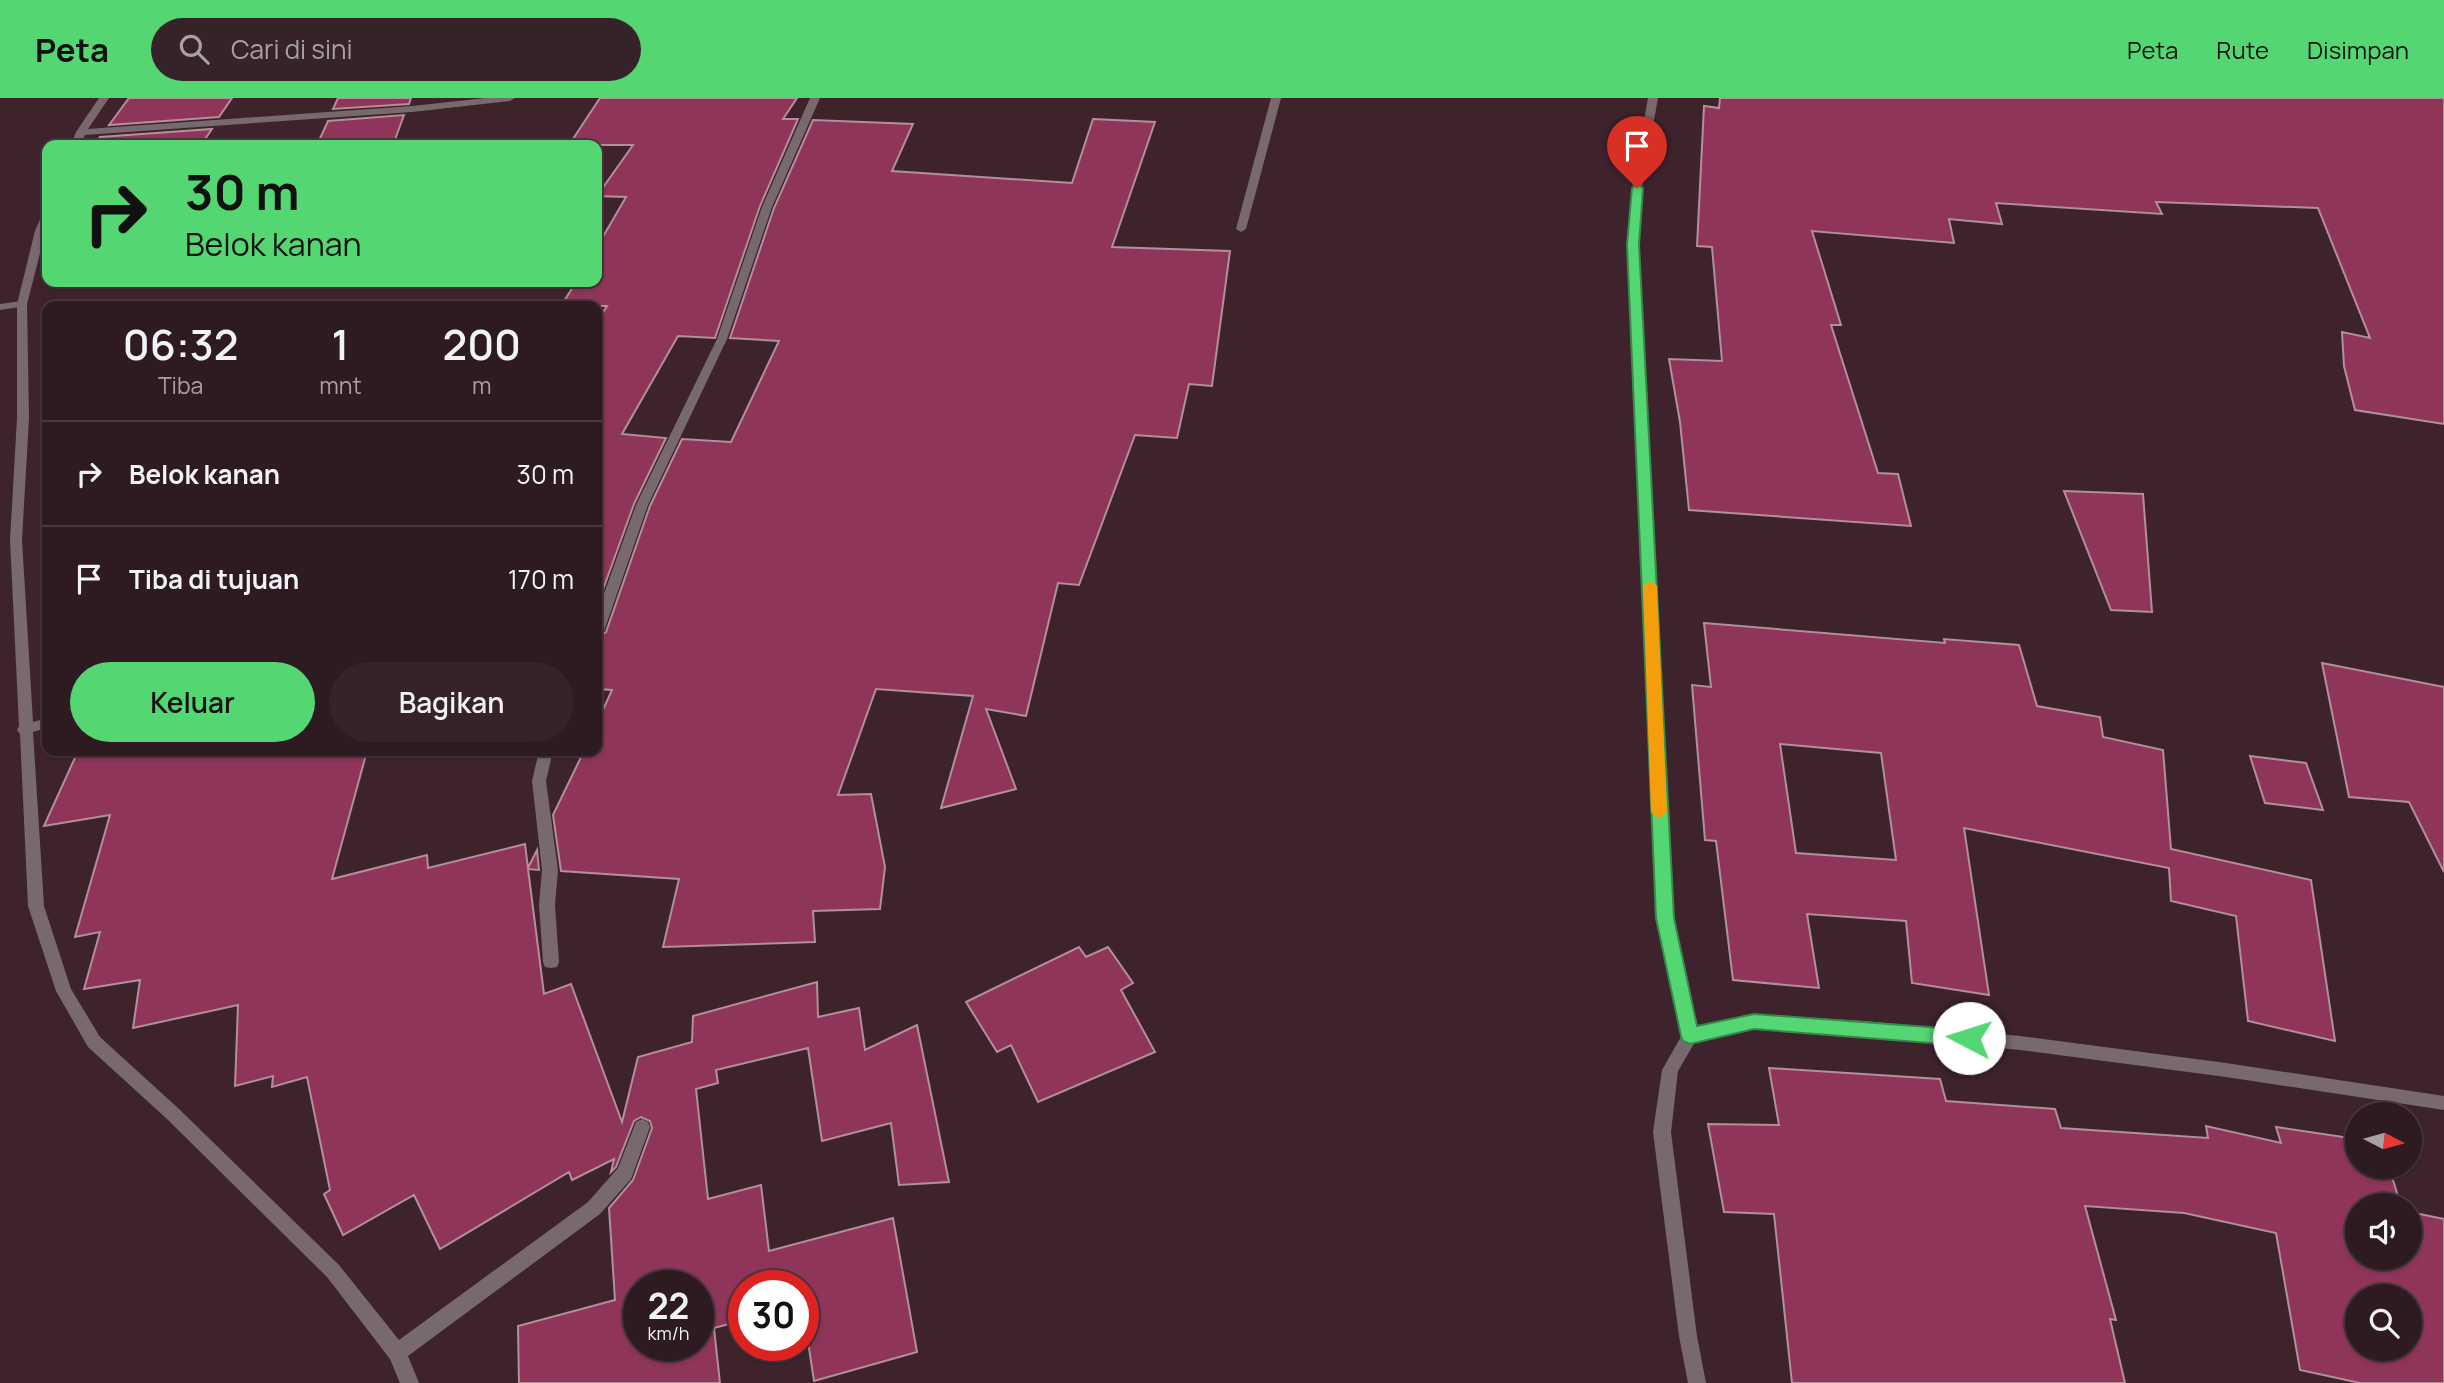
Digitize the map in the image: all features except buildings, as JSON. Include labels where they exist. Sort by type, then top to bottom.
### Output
[{"type":"street","points":[[78,140],[104,98]]},
{"type":"street","points":[[81,132],[412,109],[510,98]]},
{"type":"street","points":[[602,617],[642,505],[722,339],[763,218],[815,98]]},
{"type":"street","points":[[1241,229],[1276,98]]},
{"type":"street","points":[[1653,98],[1637,188],[1633,245],[1665,918],[1690,1036],[1670,1070],[1662,1132],[1688,1336],[1697,1383]]},
{"type":"street","points":[[42,226],[22,304],[23,418],[16,540],[24,730],[36,906],[64,991],[94,1042],[173,1114],[333,1271],[397,1353],[410,1383]]},
{"type":"street","points":[[0,307],[22,304]]},
{"type":"street","points":[[24,730],[42,725]]},
{"type":"street","points":[[545,756],[539,780],[550,870],[547,905],[551,962]]},
{"type":"street","points":[[1690,1036],[1754,1021],[1891,1031],[2102,1054],[2444,1103]]},
{"type":"street","points":[[397,1353],[594,1208],[625,1173],[642,1127]]},
{"type":"slow traffic","points":[[1650,586],[1659,812]]},
{"type":"route","points":[[1637,188],[1633,245],[1665,918],[1690,1036],[1754,1021],[1969,1038]]}]
